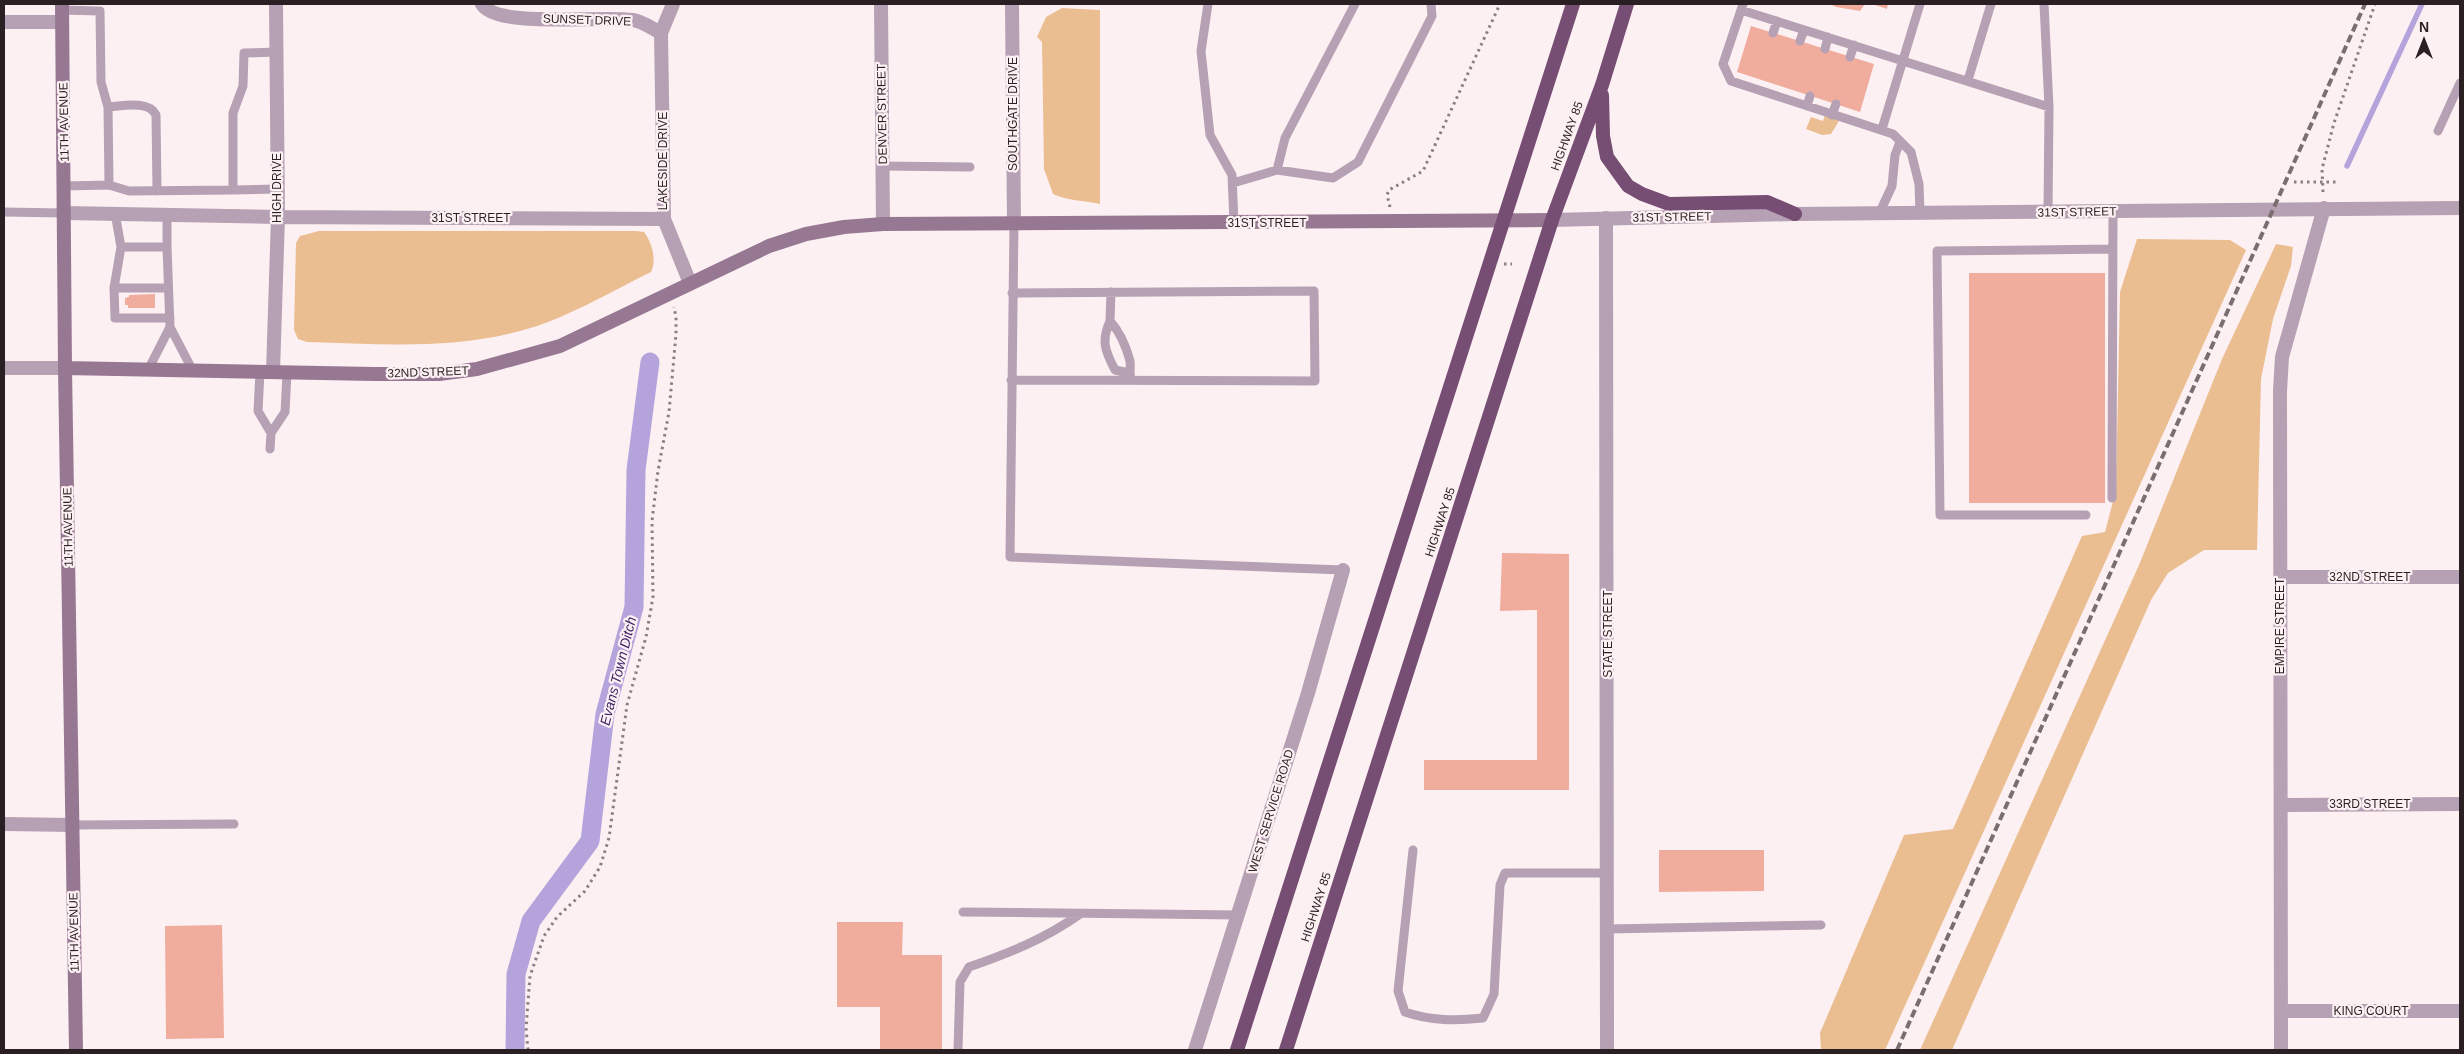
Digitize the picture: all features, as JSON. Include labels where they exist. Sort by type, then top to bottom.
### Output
[{"type":"highway","points":[[1237,1050],[1573,4]]},
{"type":"highway","name":"HIGHWAY 85","points":[[1286,1050],[1552,220],[1602,85],[1627,4]]},
{"type":"highway","points":[[1602,85],[1602,136],[1607,157],[1628,186],[1642,194],[1669,204],[1767,202],[1795,214]]},
{"type":"main road","name":"11TH AVENUE","points":[[62,12],[65,368],[76,1050]]},
{"type":"main road","name":"31ST STREET","points":[[883,224],[1552,220]]},
{"type":"main road","name":"32ND STREET","points":[[65,368],[439,374],[478,369],[560,346],[768,246],[806,234],[844,227],[883,224]]},
{"type":"street","name":"HIGH DRIVE","points":[[273,372],[278,217],[276,4]]},
{"type":"street","name":"SUNSET DRIVE","points":[[482,4],[485,8],[509,18],[634,20],[661,33]]},
{"type":"street","points":[[661,33],[673,4]]},
{"type":"street","name":"DENVER STREET","points":[[881,4],[883,224]]},
{"type":"street","name":"SOUTHGATE DRIVE","points":[[1012,4],[1014,224]]},
{"type":"street","points":[[4,22],[62,12]]},
{"type":"street","name":"LAKESIDE DRIVE","points":[[661,33],[664,219],[690,283]]},
{"type":"street","name":"EMPIRE STREET","points":[[2281,1050],[2279,450],[2282,357],[2324,208]]},
{"type":"street","name":"31ST STREET","points":[[1552,220],[1795,214],[2460,208]]},
{"type":"street","name":"31ST STREET","points":[[64,213],[278,217],[664,219]]},
{"type":"street","name":"STATE STREET","points":[[1606,218],[1607,1050]]},
{"type":"street","name":"32ND STREET","points":[[4,368],[65,368]]},
{"type":"street","name":"WEST SERVICE ROAD","points":[[1195,1050],[1308,693],[1343,570]]},
{"type":"street","name":"32ND STREET","points":[[2280,577],[2460,577]]},
{"type":"street","name":"33RD STREET","points":[[2281,805],[2460,804]]},
{"type":"street","points":[[4,824],[72,825]]},
{"type":"street","name":"KING COURT","points":[[2281,1011],[2460,1011]]},
{"type":"lane","points":[[1208,4],[1200,51],[1210,135],[1232,175],[1234,223]]},
{"type":"lane","points":[[1277,170],[1286,138],[1355,4]]},
{"type":"lane","points":[[1233,183],[1277,170],[1334,178],[1358,162],[1432,16],[1431,4]]},
{"type":"lane","points":[[1882,129],[1920,4]]},
{"type":"lane","points":[[1968,80],[1991,4]]},
{"type":"lane","points":[[2044,4],[2049,107],[2048,212]]},
{"type":"lane","points":[[1920,213],[1919,184],[1911,152],[1893,134],[1730,81],[1723,64],[1742,7],[1777,22],[1968,80],[2049,107]]},
{"type":"lane","points":[[62,12],[100,11],[101,82],[108,107],[109,185]]},
{"type":"lane","points":[[1773,33],[1777,22]]},
{"type":"lane","points":[[1800,41],[1804,30]]},
{"type":"lane","points":[[1825,49],[1828,37]]},
{"type":"lane","points":[[1850,57],[1854,45]]},
{"type":"lane","points":[[233,190],[233,113],[244,86],[244,53],[277,52]]},
{"type":"lane","points":[[1756,89],[1759,79]]},
{"type":"lane","points":[[2438,131],[2460,83]]},
{"type":"lane","points":[[1782,98],[1786,88]]},
{"type":"lane","points":[[1807,106],[1810,96]]},
{"type":"lane","points":[[1832,115],[1836,104]]},
{"type":"lane","points":[[108,107],[145,106],[154,112],[157,191]]},
{"type":"lane","points":[[1879,214],[1892,186],[1895,155],[1900,142]]},
{"type":"lane","points":[[882,166],[970,166]]},
{"type":"lane","points":[[64,186],[109,185],[129,191],[278,190]]},
{"type":"lane","points":[[2112,498],[2113,211]]},
{"type":"lane","points":[[4,212],[64,213]]},
{"type":"lane","points":[[114,213],[121,247],[114,288],[115,318],[170,322]]},
{"type":"lane","points":[[167,214],[170,322],[193,371]]},
{"type":"lane","points":[[1014,224],[1010,557],[1343,570]]},
{"type":"lane","points":[[121,247],[167,247]]},
{"type":"lane","points":[[2086,515],[1940,515],[1937,251],[2113,249]]},
{"type":"lane","points":[[114,288],[168,288]]},
{"type":"lane","points":[[1011,380],[1130,377],[1315,381],[1314,291],[1012,293]]},
{"type":"lane","points":[[1111,292],[1110,321],[1103,336],[1108,355],[1115,370],[1130,377]]},
{"type":"lane","points":[[1110,321],[1119,332],[1130,362],[1130,377]]},
{"type":"lane","points":[[148,370],[170,322]]},
{"type":"lane","points":[[271,433],[258,411],[273,372]]},
{"type":"lane","points":[[270,449],[271,433],[285,412],[273,372]]},
{"type":"lane","points":[[72,825],[234,824]]},
{"type":"lane","points":[[1413,850],[1398,991],[1405,1012],[1419,1017],[1452,1022],[1484,1018],[1494,994],[1500,885],[1506,873],[1608,873]]},
{"type":"lane","points":[[963,912],[1239,915]]},
{"type":"lane","points":[[958,1050],[960,982],[969,967],[1008,954],[1054,932],[1080,914]]},
{"type":"lane","points":[[1608,929],[1821,925]]},
{"type":"path","points":[[1390,208],[1387,195],[1389,190],[1423,171],[1500,4]]},
{"type":"path","points":[[2324,208],[2322,169],[2334,123],[2375,4]]},
{"type":"path","points":[[2294,182],[2336,182]]},
{"type":"path","points":[[528,1050],[526,1028],[530,976],[544,936],[558,917],[585,892],[600,867],[609,838],[627,705],[646,637],[653,597],[652,521],[658,471],[669,412],[676,334],[676,317],[670,293]]},
{"type":"shaded area","points":[[1062,8],[1100,10],[1100,204],[1053,194],[1044,169],[1042,42],[1037,37],[1046,17]]},
{"type":"shaded area","points":[[1826,112],[1839,121],[1831,134],[1822,135],[1806,129],[1811,117],[1823,121]]},
{"type":"shaded area","points":[[319,231],[636,231],[644,232],[647,236],[653,251],[654,262],[651,272],[570,313],[537,326],[494,337],[468,341],[414,344],[307,342],[298,339],[294,330],[296,243],[300,236]]},
{"type":"shaded area","points":[[2137,239],[2230,240],[2246,250],[1885,1050],[1821,1050],[1820,1033],[1904,835],[1953,829],[2082,536],[2105,532],[2116,490],[2120,292]]},
{"type":"shaded area","points":[[2276,244],[2293,247],[2291,266],[2273,319],[2261,379],[2257,550],[2204,550],[2168,573],[2151,600],[1952,1050],[1920,1050],[2139,565],[2222,359]]},
{"type":"building","points":[[1830,4],[1865,4],[1860,11],[1836,7]]},
{"type":"building","points":[[1872,4],[1888,4],[1887,9]]},
{"type":"building","points":[[1751,26],[1874,64],[1860,112],[1737,72]]},
{"type":"building","points":[[1969,273],[2105,273],[2105,503],[1969,503]]},
{"type":"building","points":[[155,294],[155,308],[128,308],[128,305],[125,305],[125,298],[129,297],[129,295]]},
{"type":"building","points":[[1502,553],[1569,554],[1569,790],[1424,790],[1424,760],[1537,760],[1537,610],[1500,611]]},
{"type":"building","points":[[1659,850],[1764,850],[1764,891],[1659,892]]},
{"type":"building","points":[[837,922],[903,922],[902,955],[942,955],[942,1050],[880,1050],[880,1007],[837,1007]]},
{"type":"building","points":[[222,925],[224,1038],[166,1039],[165,926]]},
{"type":"waterway","points":[[2347,166],[2422,4]]},
{"type":"waterway","name":"Evans Town Ditch","points":[[515,1050],[516,974],[531,921],[590,841],[605,714],[634,607],[636,470],[650,362]]},
{"type":"railway","points":[[1897,1050],[2365,4]]}]
